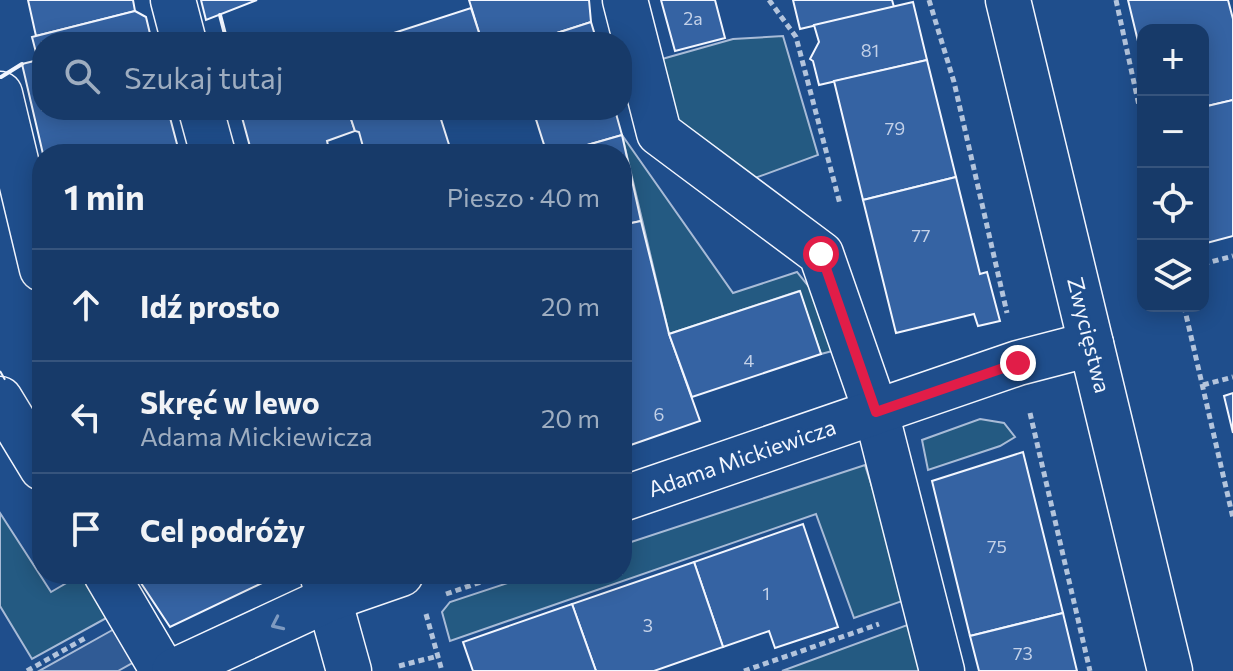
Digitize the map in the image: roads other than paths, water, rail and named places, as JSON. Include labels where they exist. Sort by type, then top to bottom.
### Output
[{"type":"street","points":[[173,0],[181,32]]},
{"type":"street","points":[[625,0],[659,133],[821,254],[876,412],[942,671]]},
{"type":"street","name":"Zwycięstwa","points":[[1008,0],[1170,671]]},
{"type":"street","points":[[0,94],[32,227]]},
{"type":"street","points":[[204,120],[210,144]]},
{"type":"street","name":"Adama Mickiewicza","points":[[632,496],[1018,363],[1091,344]]},
{"type":"street","points":[[0,399],[32,452]]},
{"type":"street","points":[[112,584],[163,671]]},
{"type":"street","points":[[174,671],[326,587],[420,591]]},
{"type":"street","points":[[326,587],[349,671]]}]
